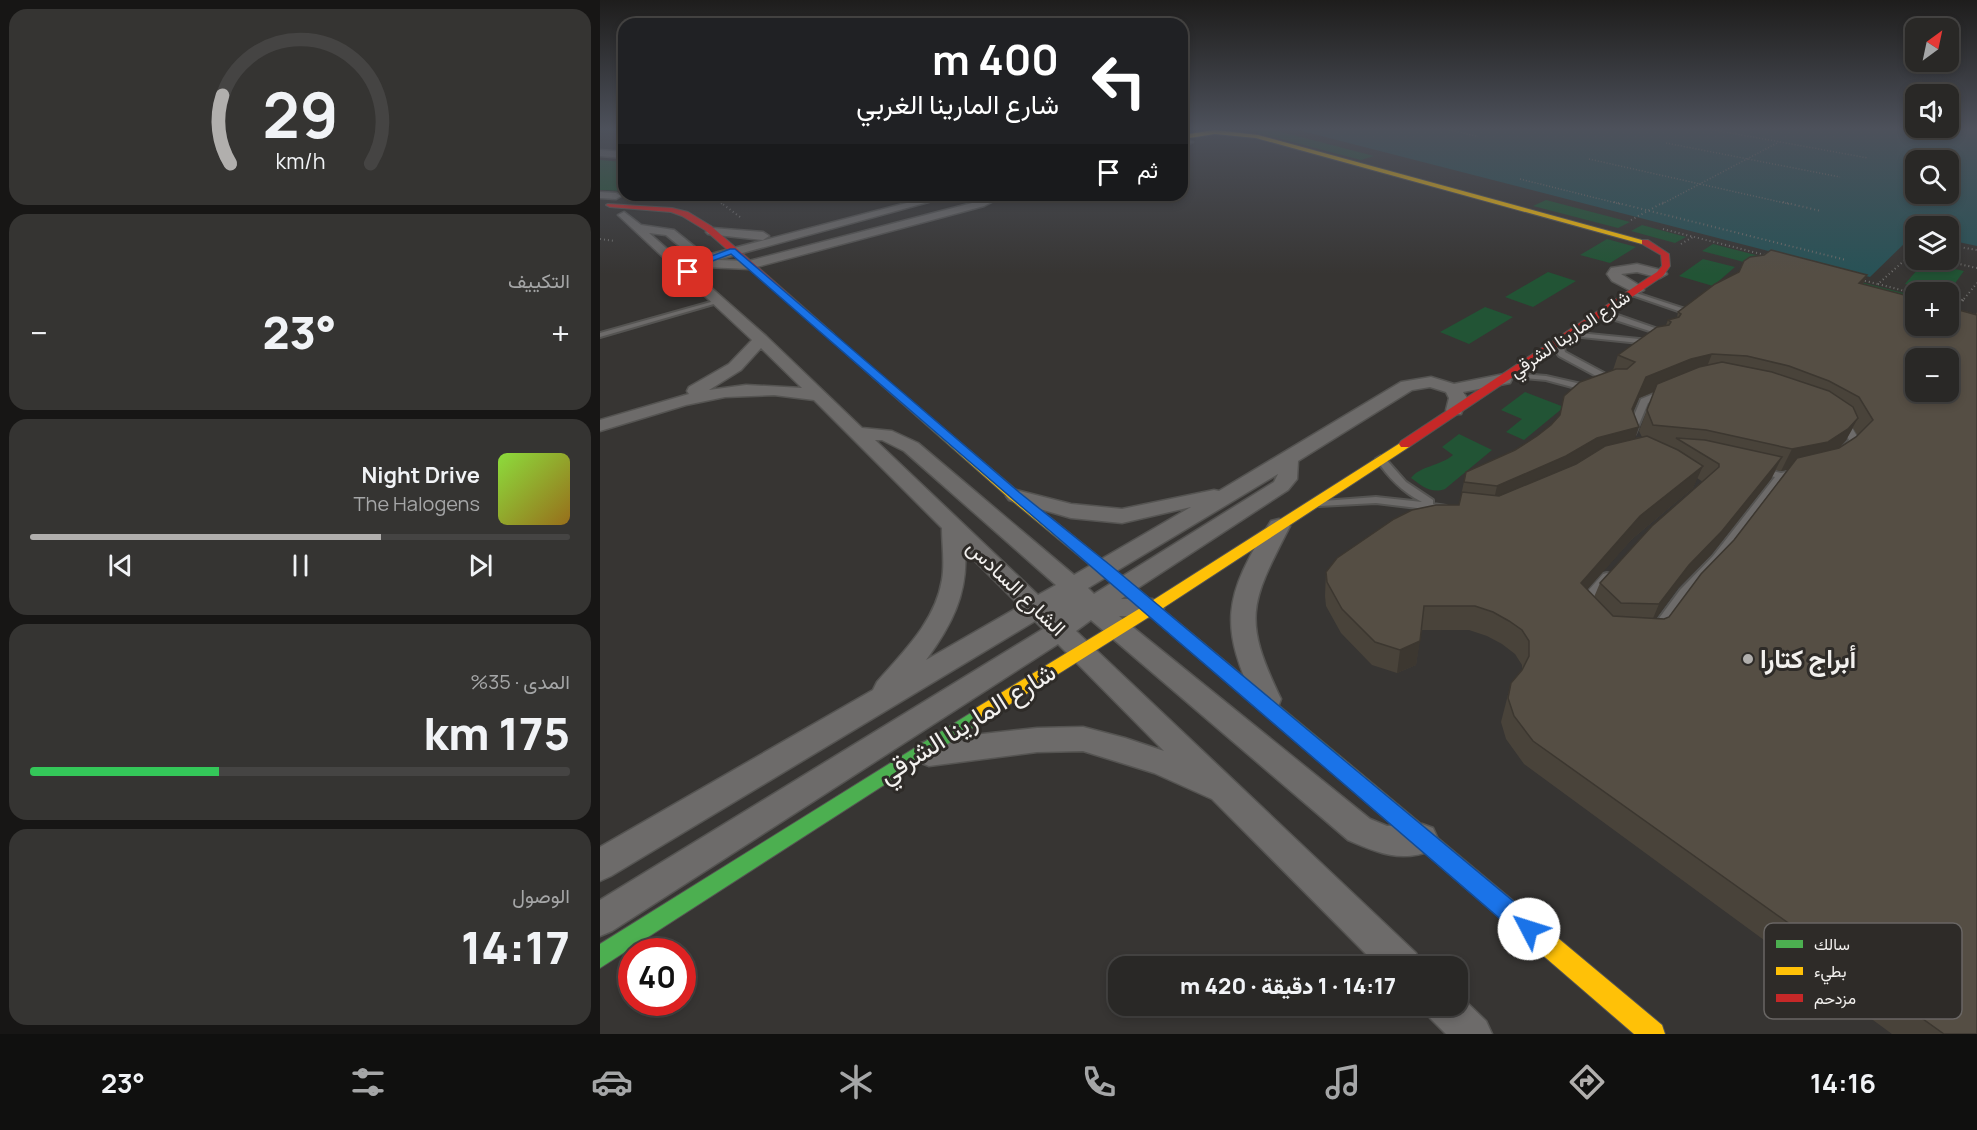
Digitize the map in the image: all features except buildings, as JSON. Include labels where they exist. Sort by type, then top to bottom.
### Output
[{"type":"street","points":[[1409,177],[1651,244],[1665,254],[1668,261],[1660,274]]},
{"type":"street","points":[[612,207],[633,201]]},
{"type":"street","points":[[612,207],[640,201],[685,214],[712,232],[1015,496],[1152,608],[1653,1034]]},
{"type":"street","points":[[682,201],[685,214]]},
{"type":"street","points":[[688,272],[704,261],[732,251],[926,201]]},
{"type":"street","points":[[641,229],[667,231],[704,261],[718,265],[749,265],[987,201]]},
{"type":"street","name":"الشارع السادس","points":[[612,207],[641,229],[760,339],[1393,956]]},
{"type":"street","points":[[712,232],[756,236],[803,233]]},
{"type":"street","points":[[772,286],[772,274],[777,268],[802,251]]},
{"type":"street","name":"شارع المارينا الشرقي","points":[[1634,292],[1617,278],[1614,274],[1616,271],[1637,268],[1660,274]]},
{"type":"street","name":"شارع المارينا الشرقي","points":[[600,957],[916,754],[1152,608],[1508,377],[1660,274]]},
{"type":"street","points":[[676,401],[735,368],[760,339]]},
{"type":"street","name":"شارع المارينا الشرقي","points":[[600,865],[1289,459],[1407,386],[1431,382],[1453,389],[1508,377]]},
{"type":"street","points":[[1453,389],[1458,398],[1455,410]]},
{"type":"street","points":[[600,426],[676,401],[750,390],[819,396]]},
{"type":"street","points":[[856,433],[886,435],[911,447],[1072,586],[1093,608],[1359,830],[1387,841],[1422,838]]},
{"type":"street","points":[[600,920],[1060,630],[1124,585],[1281,486],[1287,479],[1289,459]]},
{"type":"street","points":[[1015,496],[1071,510],[1122,516],[1235,491]]},
{"type":"street","points":[[1277,716],[1253,669],[1244,645],[1241,619],[1248,585],[1279,526]]},
{"type":"street","points":[[876,702],[922,646],[944,613],[954,579],[953,528]]},
{"type":"street","points":[[1081,651],[1104,568]]},
{"type":"street","points":[[1036,606],[1152,608]]},
{"type":"street","points":[[916,754],[1037,740],[1083,739],[1125,750],[1164,764],[1226,793]]},
{"type":"street","points":[[1454,1016],[1473,1034]]},
{"type":"lane","points":[[1634,292],[1690,312]]},
{"type":"lane","points":[[600,335],[720,301]]},
{"type":"lane","points":[[1603,313],[1668,334]]},
{"type":"lane","points":[[1586,324],[1609,337]]},
{"type":"lane","points":[[1572,333],[1633,342],[1658,342]]},
{"type":"lane","points":[[1559,342],[1559,350],[1562,354],[1601,375],[1606,384]]},
{"type":"lane","points":[[1531,361],[1546,378]]},
{"type":"lane","points":[[1508,377],[1546,378],[1592,389],[1606,384],[1619,385]]},
{"type":"lane","points":[[1636,442],[1632,431],[1644,401],[1674,388]]},
{"type":"lane","points":[[1830,414],[1845,424],[1854,440],[1840,455]]},
{"type":"lane","points":[[1311,505],[1376,500],[1447,509],[1403,486],[1390,473],[1382,459]]},
{"type":"lane","points":[[1751,470],[1781,476],[1810,470]]},
{"type":"lane","points":[[1653,635],[1684,593],[1723,551],[1781,476]]},
{"type":"lane","points":[[1587,613],[1581,606],[1613,571]]},
{"type":"path","points":[[1669,177],[1821,211]]},
{"type":"path","points":[[1636,217],[1712,177]]},
{"type":"path","points":[[1520,179],[1846,260]]},
{"type":"path","points":[[600,239],[615,241]]},
{"type":"path","points":[[1959,247],[1977,250]]},
{"type":"path","points":[[1959,264],[1977,268]]},
{"type":"path","points":[[1959,305],[1977,283]]},
{"type":"path","points":[[1878,284],[1905,291]]},
{"type":"green space","points":[[600,177],[618,177],[618,191],[600,190]]},
{"type":"green space","points":[[1546,200],[1630,222],[1618,228],[1533,206]]},
{"type":"green space","points":[[1642,225],[1686,237],[1675,243],[1631,231]]},
{"type":"green space","points":[[1607,239],[1636,247],[1610,263],[1580,255]]},
{"type":"green space","points":[[1713,244],[1905,293],[1905,304],[1702,251]]},
{"type":"green space","points":[[1703,259],[1735,267],[1713,286],[1679,276]]},
{"type":"green space","points":[[1917,270],[1964,271],[1956,282],[1907,282]]},
{"type":"green space","points":[[1548,272],[1576,281],[1533,307],[1505,297]]},
{"type":"green space","points":[[1485,307],[1513,317],[1469,344],[1440,332]]},
{"type":"green space","points":[[1525,392],[1564,407],[1524,440],[1506,432],[1522,419],[1501,410]]},
{"type":"green space","points":[[1459,434],[1492,450],[1445,489],[1431,490],[1411,478],[1420,471],[1453,455],[1442,447]]},
{"type":"water","points":[[1482,177],[1905,177],[1905,204],[1959,204],[1959,177],[1977,177],[1977,246],[1959,242],[1959,216],[1905,216],[1905,243],[1870,277]]},
{"type":"traffic: fast","points":[[1102,567],[1333,762]]},
{"type":"traffic: fast","points":[[600,957],[982,713]]},
{"type":"traffic: slow","points":[[1407,177],[1645,242]]},
{"type":"traffic: slow","points":[[829,334],[1015,496],[1102,567]]},
{"type":"traffic: slow","points":[[982,713],[1152,608],[1405,444]]},
{"type":"traffic: slow","points":[[1333,762],[1653,1034]]},
{"type":"traffic: jam","points":[[610,205],[672,210],[685,214],[708,228],[829,334]]},
{"type":"traffic: jam","points":[[1405,444],[1660,274],[1666,266],[1665,254],[1645,242]]},
{"type":"place","name":"أبراج كتارا","points":[[1748,659]]},
{"type":"route","points":[[688,272],[704,261],[732,251],[1015,496],[1104,568],[1529,929]]}]
